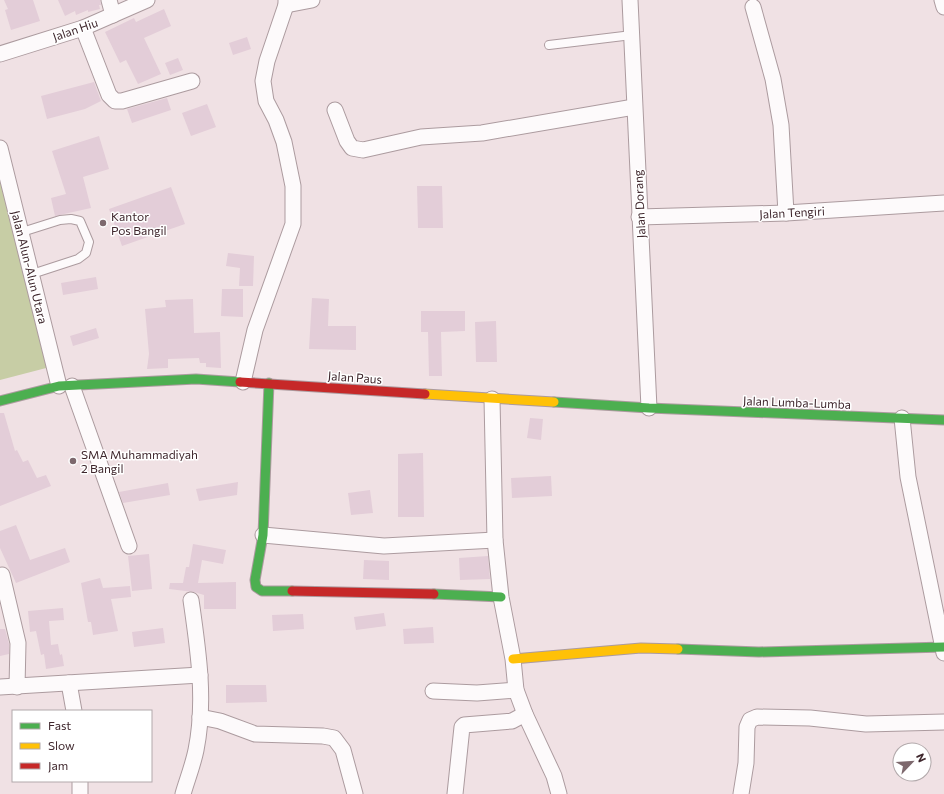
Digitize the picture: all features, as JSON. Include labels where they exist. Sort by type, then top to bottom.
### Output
[{"type":"main road","name":"Jalan Paus","points":[[0,402],[66,386],[196,379],[649,408]]},
{"type":"main road","points":[[269,383],[263,535],[254,580],[256,587],[262,591],[374,592],[501,597]]},
{"type":"main road","name":"Jalan Lumba-Lumba","points":[[649,408],[944,420]]},
{"type":"main road","points":[[513,659],[641,648],[759,652],[943,649]]},
{"type":"street","points":[[109,0],[113,15]]},
{"type":"street","name":"Jalan Hiu","points":[[0,54],[83,28],[148,0]]},
{"type":"street","points":[[243,382],[255,330],[293,224],[292,186],[284,142],[276,120],[266,101],[263,81],[267,61],[286,3],[312,0]]},
{"type":"street","name":"Jalan Dorang","points":[[630,0],[649,408]]},
{"type":"street","points":[[942,0],[944,7]]},
{"type":"street","points":[[753,7],[773,79],[781,125],[786,212]]},
{"type":"street","points":[[83,28],[109,95],[115,101],[122,102],[192,81]]},
{"type":"street","points":[[335,110],[347,141],[352,148],[363,150],[420,137],[482,133],[634,107]]},
{"type":"street","name":"Jalan Alun-Alun Utara","points":[[0,148],[32,274],[66,386],[129,546]]},
{"type":"street","name":"Jalan Tengiri","points":[[639,217],[786,212],[944,203]]},
{"type":"street","points":[[492,399],[495,540],[501,597],[513,659],[516,690],[524,714],[546,755],[559,794]]},
{"type":"street","points":[[902,418],[908,477],[943,649]]},
{"type":"street","points":[[263,535],[384,546],[495,540]]},
{"type":"street","points":[[2,575],[18,643],[17,687]]},
{"type":"street","points":[[182,794],[196,750],[200,716],[200,675],[191,600]]},
{"type":"street","points":[[0,687],[200,675]]},
{"type":"street","points":[[69,683],[74,710]]},
{"type":"street","points":[[433,691],[477,694],[516,690]]},
{"type":"street","points":[[455,794],[462,727],[464,725],[512,721],[524,714]]},
{"type":"street","points":[[200,716],[220,721],[255,734],[323,736],[334,738],[343,750],[355,794]]},
{"type":"street","points":[[741,794],[746,764],[747,727],[750,720],[757,717],[810,718],[866,724],[944,722]]},
{"type":"street","points":[[80,782],[80,794]]},
{"type":"lane","points":[[549,45],[632,35]]},
{"type":"lane","points":[[22,232],[71,219],[80,221],[89,242],[86,253],[78,259],[32,274]]},
{"type":"green space","points":[[0,172],[50,367],[0,380]]},
{"type":"building","points":[[4,0],[33,0],[40,21],[11,30],[5,10],[8,9]]},
{"type":"building","points":[[58,0],[100,0],[101,5],[99,5],[100,9],[88,12],[88,10],[76,15],[75,11],[65,16]]},
{"type":"building","points":[[164,9],[171,26],[144,38],[161,74],[138,84],[126,60],[120,63],[105,32],[134,18],[136,22]]},
{"type":"building","points":[[247,37],[251,49],[233,55],[229,43]]},
{"type":"building","points":[[178,58],[183,70],[170,75],[165,63]]},
{"type":"building","points":[[94,82],[101,101],[85,109],[47,119],[41,96]]},
{"type":"building","points":[[167,98],[171,110],[132,123],[127,109]]},
{"type":"building","points":[[207,104],[216,127],[191,136],[182,113]]},
{"type":"building","points":[[99,136],[109,169],[83,177],[91,208],[55,216],[51,198],[66,194],[52,151]]},
{"type":"building","points":[[417,186],[442,186],[443,228],[418,228]]},
{"type":"building","points":[[171,187],[185,224],[122,246],[109,209]]},
{"type":"building","points":[[228,253],[254,256],[253,286],[239,286],[240,268],[226,266]]},
{"type":"building","points":[[96,277],[98,289],[63,295],[61,283]]},
{"type":"building","points":[[222,289],[243,289],[243,317],[221,316]]},
{"type":"building","points":[[312,298],[329,299],[328,326],[356,326],[356,350],[309,349]]},
{"type":"building","points":[[193,299],[194,333],[220,332],[221,368],[206,367],[206,363],[200,363],[199,358],[168,359],[168,368],[147,369],[149,354],[145,309],[166,307],[165,300]]},
{"type":"building","points":[[421,311],[465,311],[465,331],[441,332],[442,376],[429,376],[428,332],[421,332]]},
{"type":"building","points":[[496,321],[497,362],[476,362],[475,322]]},
{"type":"building","points":[[96,328],[99,338],[73,346],[70,336]]},
{"type":"building","points":[[0,413],[4,413],[15,451],[17,450],[23,462],[28,460],[37,478],[46,475],[51,486],[0,506]]},
{"type":"building","points":[[530,418],[543,419],[541,440],[527,438]]},
{"type":"building","points":[[423,453],[424,517],[398,517],[398,454]]},
{"type":"building","points":[[551,476],[552,496],[512,498],[511,478]]},
{"type":"building","points":[[238,482],[237,495],[199,501],[196,489]]},
{"type":"building","points":[[168,483],[170,495],[123,503],[119,492]]},
{"type":"building","points":[[370,490],[373,513],[351,515],[348,493]]},
{"type":"building","points":[[16,525],[30,560],[65,548],[70,562],[16,583],[0,548],[0,531]]},
{"type":"building","points":[[193,544],[226,550],[223,564],[202,560],[198,583],[236,582],[236,609],[204,609],[204,595],[194,592],[169,589],[170,583],[183,583],[186,567],[189,567]]},
{"type":"building","points":[[149,554],[152,589],[132,591],[128,556]]},
{"type":"building","points":[[488,556],[490,579],[460,580],[459,558]]},
{"type":"building","points":[[364,560],[389,561],[389,580],[363,579]]},
{"type":"building","points":[[100,578],[103,588],[130,586],[131,597],[111,599],[118,631],[93,635],[91,622],[88,622],[81,583]]},
{"type":"building","points":[[63,608],[64,620],[49,621],[51,645],[58,644],[60,655],[62,654],[64,666],[46,669],[44,654],[41,655],[36,631],[30,632],[28,611]]},
{"type":"building","points":[[384,613],[386,626],[356,630],[354,617]]},
{"type":"building","points":[[303,614],[304,629],[273,631],[272,615]]},
{"type":"building","points":[[433,627],[434,643],[404,644],[403,629]]},
{"type":"building","points":[[163,628],[165,643],[134,647],[132,632]]},
{"type":"building","points":[[0,629],[5,629],[9,644],[9,654],[0,656]]},
{"type":"building","points":[[226,685],[266,685],[267,702],[226,703]]},
{"type":"traffic: fast","points":[[0,401],[59,386],[196,379],[240,382]]},
{"type":"traffic: fast","points":[[269,383],[263,535],[255,580],[256,587],[262,591],[292,591]]},
{"type":"traffic: fast","points":[[554,402],[649,408],[944,420]]},
{"type":"traffic: fast","points":[[434,594],[501,597]]},
{"type":"traffic: fast","points":[[678,649],[759,652],[944,647]]},
{"type":"traffic: slow","points":[[425,394],[554,402]]},
{"type":"traffic: slow","points":[[513,659],[641,648],[678,649]]},
{"type":"traffic: jam","points":[[240,382],[425,394]]},
{"type":"traffic: jam","points":[[292,591],[434,594]]},
{"type":"place","name":"Kantor Pos Bangil","points":[[103,223]]},
{"type":"place","name":"SMA Muhammadiyah 2 Bangil","points":[[73,461]]}]
